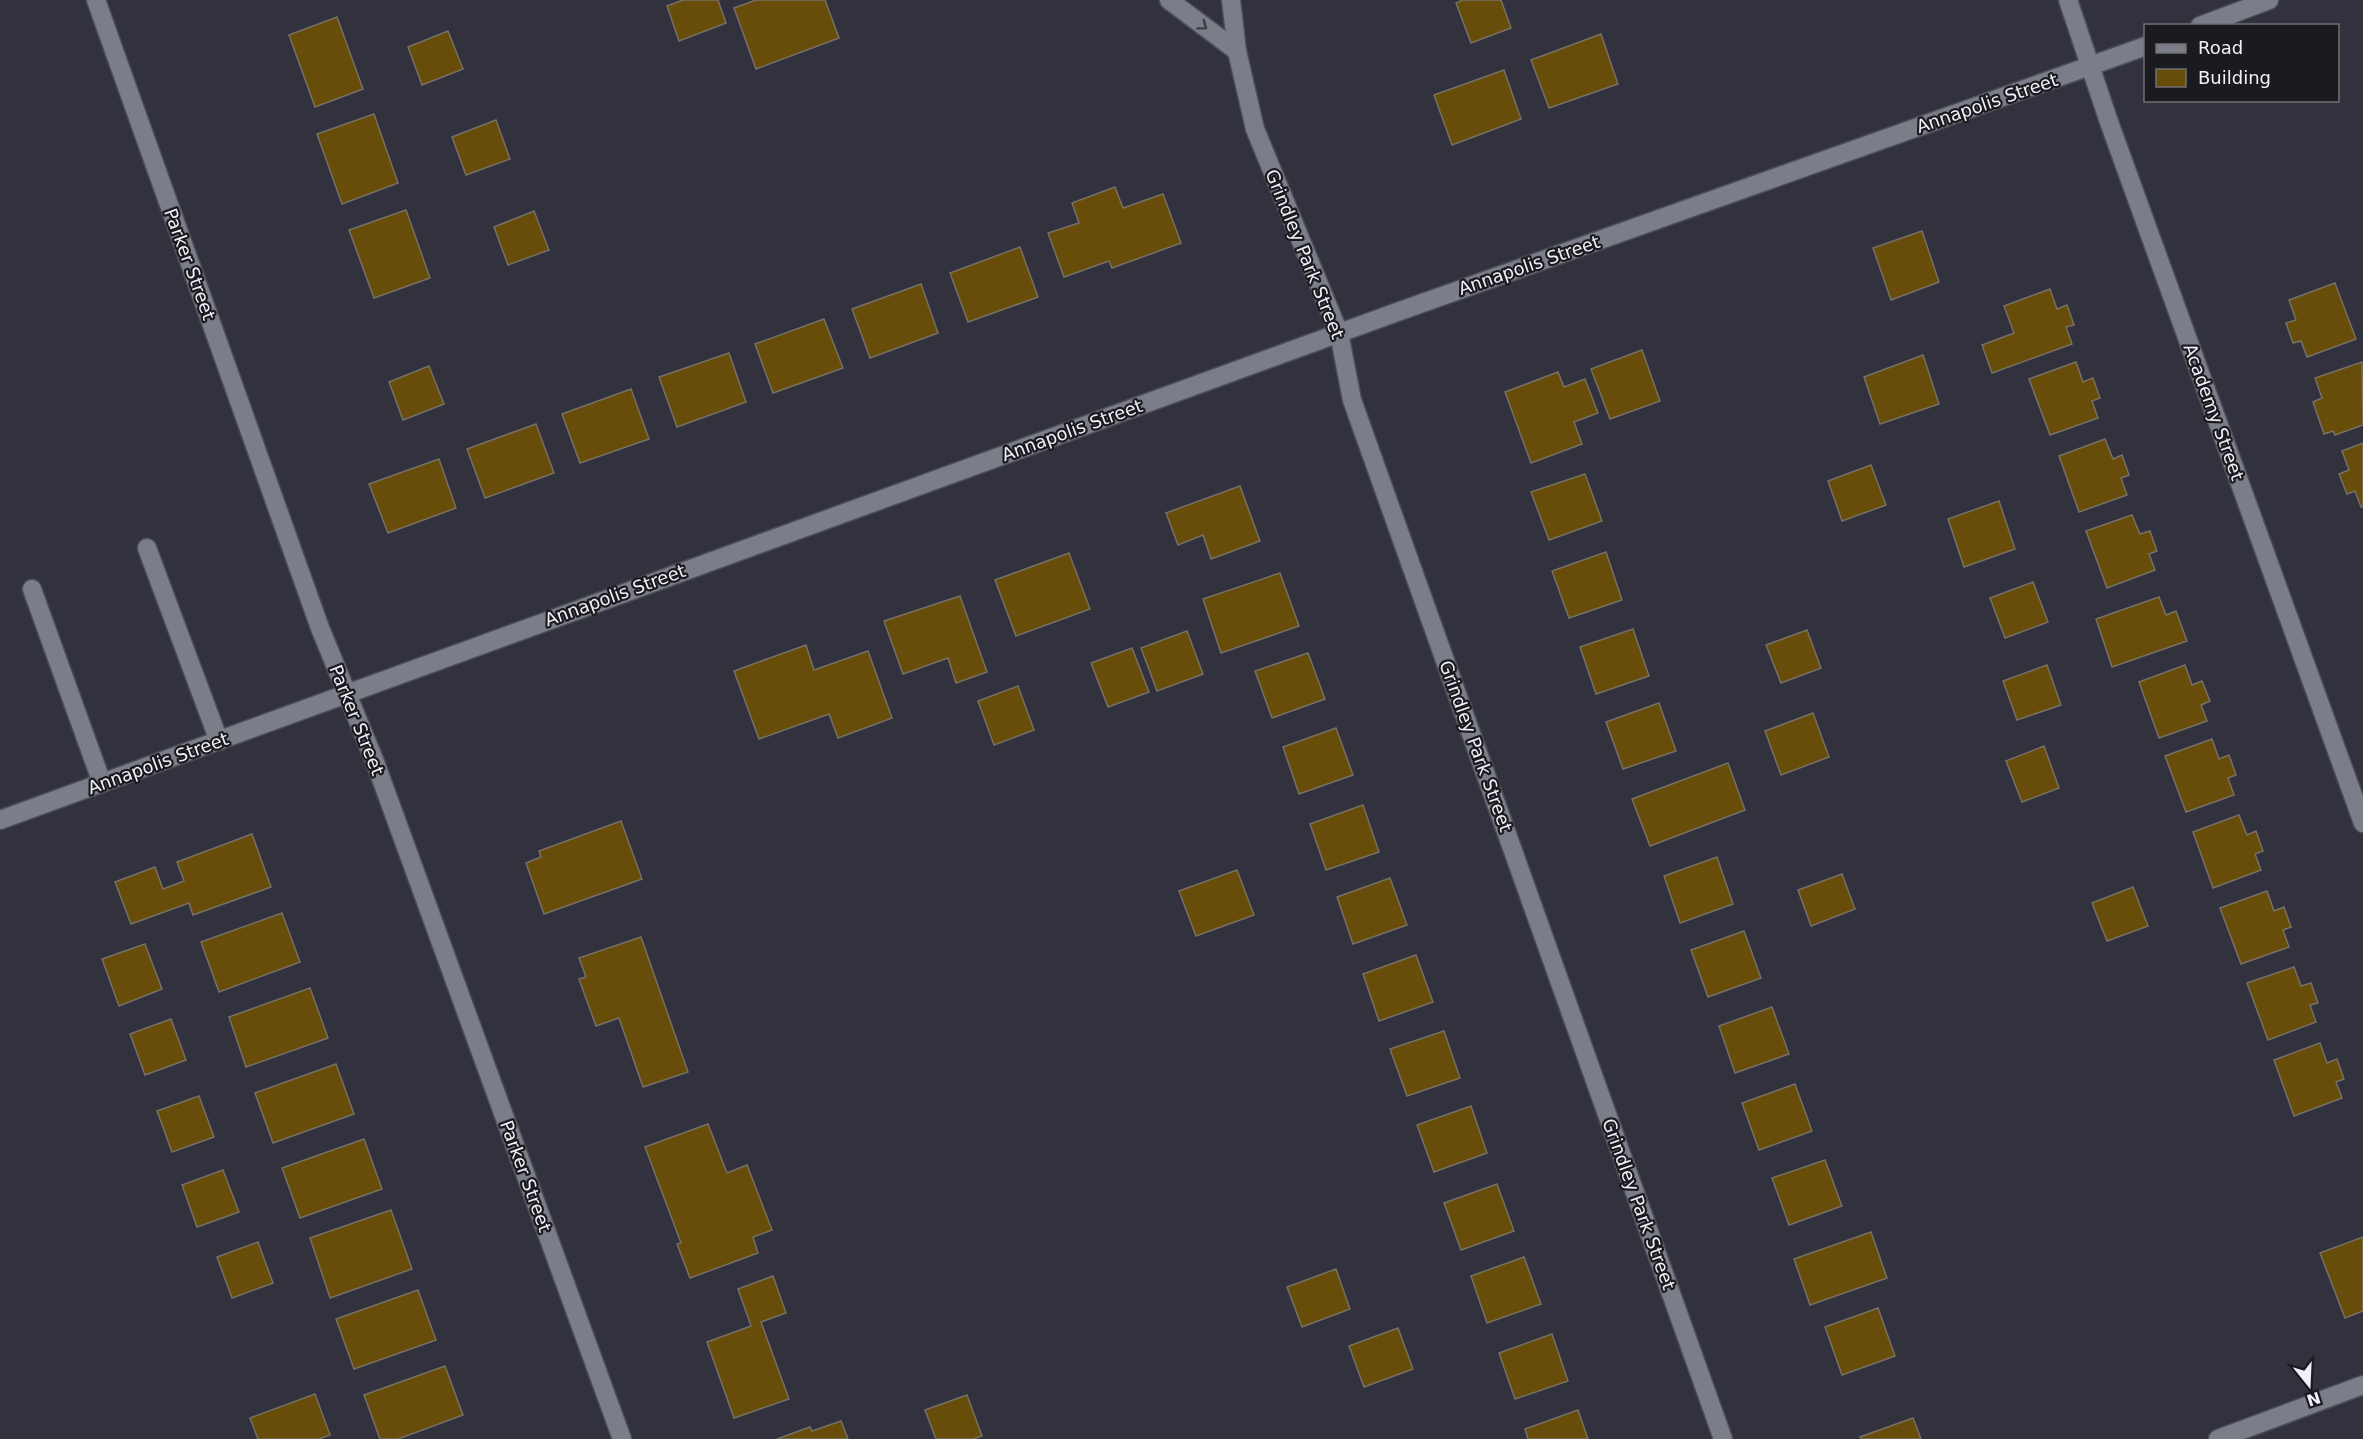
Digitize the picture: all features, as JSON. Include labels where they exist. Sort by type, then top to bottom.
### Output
[{"type":"street","name":"Parker Street","points":[[96,0],[320,628],[375,762],[622,1439]]},
{"type":"street","points":[[1168,0],[1237,51]]},
{"type":"street","name":"Grindley Park Street","points":[[1231,0],[1237,51],[1255,129],[1339,333],[1352,400],[1723,1439]]},
{"type":"street","name":"Academy Street","points":[[2068,0],[2363,823]]},
{"type":"street","points":[[2205,24],[2269,0]]},
{"type":"street","name":"Annapolis Street","points":[[0,820],[1339,333],[2144,46]]},
{"type":"street","points":[[147,548],[219,741]]},
{"type":"street","points":[[32,589],[102,783]]},
{"type":"street","points":[[2218,1439],[2363,1384]]},
{"type":"building","points":[[683,0],[718,0],[726,23],[679,41],[667,6]]},
{"type":"building","points":[[756,0],[825,0],[839,38],[756,69],[734,8]]},
{"type":"building","points":[[1463,0],[1501,0],[1511,28],[1471,43],[1456,3]]},
{"type":"building","points":[[337,17],[363,89],[315,107],[289,35]]},
{"type":"building","points":[[448,31],[463,69],[422,85],[408,47]]},
{"type":"building","points":[[1601,34],[1618,84],[1549,108],[1531,60]]},
{"type":"building","points":[[1504,70],[1521,119],[1452,145],[1434,95]]},
{"type":"building","points":[[374,114],[398,183],[342,204],[317,134]]},
{"type":"building","points":[[496,120],[510,159],[466,175],[452,137]]},
{"type":"building","points":[[1115,187],[1123,208],[1163,194],[1181,243],[1112,268],[1109,261],[1064,277],[1048,233],[1079,223],[1072,203]]},
{"type":"building","points":[[406,210],[430,278],[374,298],[349,230]]},
{"type":"building","points":[[534,211],[549,250],[508,265],[494,227]]},
{"type":"building","points":[[1922,231],[1939,282],[1891,300],[1873,248]]},
{"type":"building","points":[[1020,247],[1038,297],[968,322],[950,273]]},
{"type":"building","points":[[2335,283],[2356,339],[2307,357],[2301,341],[2293,343],[2286,323],[2296,320],[2289,300]]},
{"type":"building","points":[[921,284],[938,333],[870,358],[852,309]]},
{"type":"building","points":[[2050,289],[2057,309],[2067,305],[2074,325],[2066,327],[2072,344],[1992,373],[1982,345],[2014,333],[2004,306]]},
{"type":"building","points":[[824,319],[843,368],[773,393],[755,344]]},
{"type":"building","points":[[1642,350],[1660,401],[1610,419],[1591,369]]},
{"type":"building","points":[[729,353],[746,402],[677,427],[659,377]]},
{"type":"building","points":[[1923,355],[1939,404],[1880,424],[1864,377]]},
{"type":"building","points":[[2076,362],[2083,382],[2093,378],[2100,398],[2092,401],[2098,418],[2050,435],[2029,379]]},
{"type":"building","points":[[2362,362],[2363,425],[2335,435],[2333,431],[2324,434],[2313,402],[2322,398],[2315,378]]},
{"type":"building","points":[[429,366],[444,404],[403,420],[389,382]]},
{"type":"building","points":[[1558,372],[1564,387],[1585,379],[1598,413],[1574,422],[1582,444],[1531,463],[1505,392]]},
{"type":"building","points":[[631,389],[649,439],[580,463],[562,414]]},
{"type":"building","points":[[536,424],[554,473],[485,498],[467,449]]},
{"type":"building","points":[[2105,439],[2113,459],[2122,455],[2129,475],[2121,478],[2127,495],[2079,512],[2059,456]]},
{"type":"building","points":[[2363,443],[2363,507],[2361,507],[2355,491],[2347,494],[2339,474],[2349,470],[2342,451]]},
{"type":"building","points":[[439,459],[456,508],[388,533],[369,484]]},
{"type":"building","points":[[1871,465],[1886,505],[1842,521],[1828,481]]},
{"type":"building","points":[[1585,474],[1602,521],[1549,540],[1531,492]]},
{"type":"building","points":[[1240,486],[1260,541],[1211,559],[1203,535],[1178,545],[1166,513]]},
{"type":"building","points":[[1999,501],[2015,549],[1964,567],[1948,519]]},
{"type":"building","points":[[2132,515],[2140,534],[2150,531],[2157,551],[2149,554],[2155,570],[2107,588],[2086,531]]},
{"type":"building","points":[[1606,552],[1622,600],[1569,618],[1552,571]]},
{"type":"building","points":[[1069,553],[1090,609],[1016,636],[995,580]]},
{"type":"building","points":[[1280,573],[1299,626],[1221,653],[1203,599]]},
{"type":"building","points":[[2033,582],[2048,622],[2005,638],[1990,598]]},
{"type":"building","points":[[960,596],[987,672],[956,683],[948,658],[903,674],[884,621]]},
{"type":"building","points":[[2159,597],[2166,615],[2176,611],[2187,641],[2112,667],[2096,619]]},
{"type":"building","points":[[1633,629],[1649,676],[1596,694],[1580,647]]},
{"type":"building","points":[[1807,630],[1821,668],[1781,683],[1766,645]]},
{"type":"building","points":[[1187,631],[1203,674],[1157,691],[1141,648]]},
{"type":"building","points":[[806,645],[814,670],[868,651],[892,718],[838,738],[829,714],[759,739],[734,671]]},
{"type":"building","points":[[1132,648],[1149,692],[1108,707],[1091,663]]},
{"type":"building","points":[[1308,653],[1325,699],[1272,718],[1255,671]]},
{"type":"building","points":[[2047,665],[2061,705],[2017,720],[2003,681]]},
{"type":"building","points":[[2185,665],[2192,685],[2202,681],[2210,701],[2201,705],[2207,721],[2159,738],[2139,682]]},
{"type":"building","points":[[1018,686],[1034,730],[994,745],[978,701]]},
{"type":"building","points":[[1659,703],[1676,751],[1623,769],[1606,722]]},
{"type":"building","points":[[1813,713],[1829,757],[1781,775],[1765,731]]},
{"type":"building","points":[[1336,728],[1353,775],[1299,794],[1283,747]]},
{"type":"building","points":[[2212,739],[2219,759],[2229,755],[2236,775],[2228,778],[2234,795],[2186,812],[2165,756]]},
{"type":"building","points":[[2044,746],[2059,788],[2022,802],[2006,761]]},
{"type":"building","points":[[1728,763],[1745,810],[1650,846],[1632,799]]},
{"type":"building","points":[[1363,805],[1379,852],[1326,870],[1310,824]]},
{"type":"building","points":[[2239,815],[2247,835],[2256,831],[2263,851],[2255,854],[2261,870],[2213,888],[2193,832]]},
{"type":"building","points":[[621,821],[642,879],[544,914],[526,863],[541,857],[539,851]]},
{"type":"building","points":[[252,834],[271,887],[193,915],[189,903],[131,924],[115,882],[155,867],[163,889],[184,881],[177,862]]},
{"type":"building","points":[[1717,857],[1733,904],[1680,923],[1664,876]]},
{"type":"building","points":[[1237,870],[1254,915],[1196,936],[1179,891]]},
{"type":"building","points":[[1842,874],[1855,909],[1811,926],[1798,890]]},
{"type":"building","points":[[1390,878],[1407,925],[1353,944],[1337,897]]},
{"type":"building","points":[[2133,887],[2148,926],[2107,941],[2092,903]]},
{"type":"building","points":[[2267,891],[2274,911],[2284,907],[2291,927],[2283,930],[2289,947],[2241,964],[2220,908]]},
{"type":"building","points":[[282,913],[300,962],[219,992],[201,942]]},
{"type":"building","points":[[1744,931],[1761,978],[1708,997],[1691,950]]},
{"type":"building","points":[[641,937],[688,1072],[643,1087],[619,1018],[596,1026],[579,979],[586,977],[579,958]]},
{"type":"building","points":[[145,944],[162,989],[119,1006],[102,959]]},
{"type":"building","points":[[1416,955],[1433,1002],[1379,1021],[1363,974]]},
{"type":"building","points":[[2294,967],[2301,986],[2311,983],[2318,1003],[2310,1005],[2316,1022],[2268,1040],[2247,983]]},
{"type":"building","points":[[310,988],[328,1038],[246,1067],[229,1017]]},
{"type":"building","points":[[1772,1007],[1789,1054],[1735,1073],[1719,1026]]},
{"type":"building","points":[[171,1019],[186,1060],[145,1075],[130,1034]]},
{"type":"building","points":[[1444,1031],[1460,1078],[1407,1096],[1390,1049]]},
{"type":"building","points":[[2320,1043],[2327,1063],[2337,1059],[2344,1079],[2336,1082],[2342,1098],[2294,1116],[2274,1060]]},
{"type":"building","points":[[336,1064],[354,1114],[273,1143],[255,1093]]},
{"type":"building","points":[[1795,1084],[1812,1131],[1759,1150],[1742,1103]]},
{"type":"building","points":[[199,1096],[214,1137],[172,1152],[157,1111]]},
{"type":"building","points":[[1471,1106],[1487,1153],[1434,1172],[1417,1125]]},
{"type":"building","points":[[708,1124],[727,1173],[747,1165],[772,1230],[753,1237],[758,1253],[690,1278],[677,1244],[681,1243],[645,1147]]},
{"type":"building","points":[[364,1139],[382,1189],[300,1218],[282,1168]]},
{"type":"building","points":[[1825,1160],[1842,1206],[1789,1225],[1772,1178]]},
{"type":"building","points":[[223,1170],[239,1212],[197,1227],[182,1185]]},
{"type":"building","points":[[1497,1184],[1514,1231],[1461,1250],[1444,1203]]},
{"type":"building","points":[[391,1210],[412,1269],[330,1298],[310,1238]]},
{"type":"building","points":[[1871,1232],[1887,1278],[1810,1305],[1794,1259]]},
{"type":"building","points":[[2363,1237],[2363,1311],[2345,1318],[2320,1253]]},
{"type":"building","points":[[258,1242],[273,1283],[232,1298],[217,1257]]},
{"type":"building","points":[[1524,1257],[1541,1304],[1487,1323],[1471,1276]]},
{"type":"building","points":[[1336,1269],[1350,1309],[1302,1327],[1287,1287]]},
{"type":"building","points":[[773,1276],[786,1313],[761,1322],[789,1399],[734,1418],[707,1342],[751,1326],[738,1289]]},
{"type":"building","points":[[418,1290],[436,1340],[354,1369],[336,1319]]},
{"type":"building","points":[[1878,1308],[1895,1356],[1842,1375],[1825,1327]]},
{"type":"building","points":[[1398,1328],[1413,1369],[1364,1387],[1349,1346]]},
{"type":"building","points":[[1552,1334],[1568,1381],[1515,1399],[1499,1353]]},
{"type":"building","points":[[445,1366],[463,1415],[398,1439],[380,1439],[364,1395]]},
{"type":"building","points":[[315,1394],[330,1435],[319,1439],[258,1439],[250,1418]]},
{"type":"building","points":[[967,1395],[982,1436],[973,1439],[936,1439],[925,1410]]},
{"type":"building","points":[[1578,1410],[1588,1439],[1528,1439],[1525,1429]]},
{"type":"building","points":[[1913,1418],[1921,1439],[1861,1439],[1860,1437]]},
{"type":"building","points":[[841,1421],[848,1439],[777,1439],[810,1427],[812,1431]]}]
